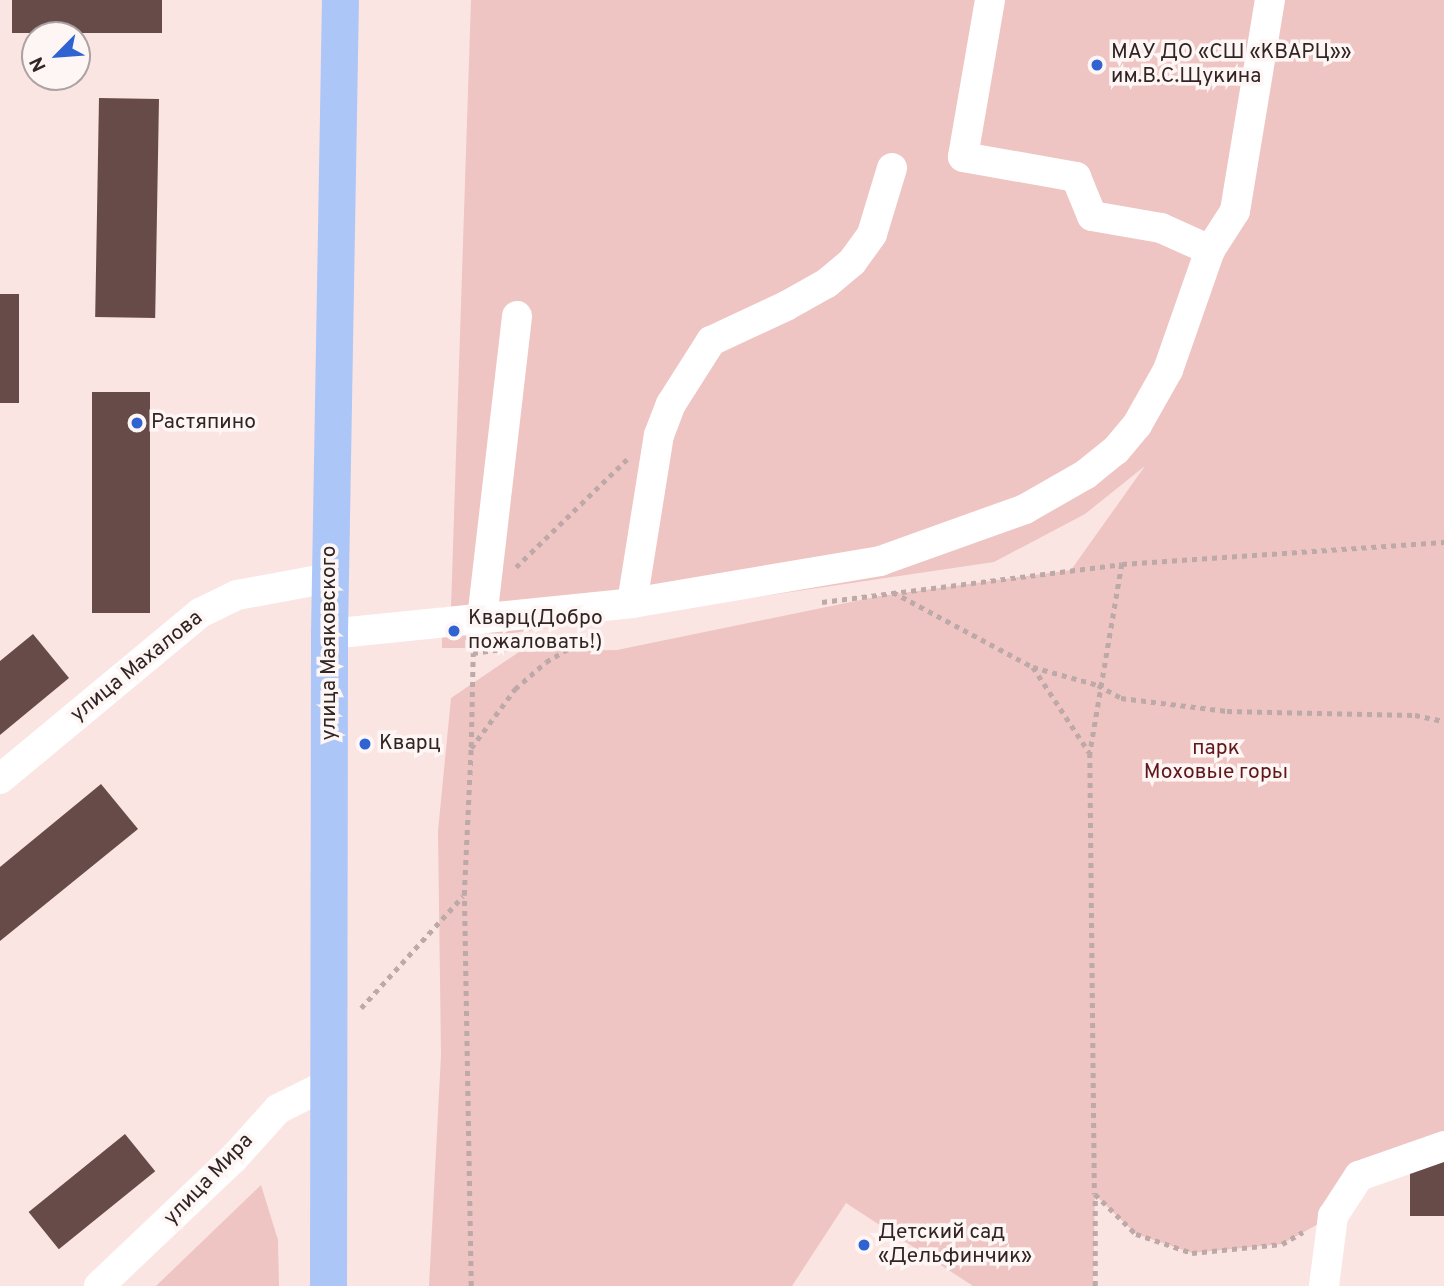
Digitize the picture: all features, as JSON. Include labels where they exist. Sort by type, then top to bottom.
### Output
[{"type":"main road","name":"улица Маяковского","points":[[328,1286],[326,1085],[329,635],[340,0]]},
{"type":"street","points":[[990,0],[963,157],[1076,177],[1092,216],[1161,228],[1210,250]]},
{"type":"street","points":[[329,635],[483,609],[632,603],[880,561],[1026,509],[1086,474],[1116,450],[1137,425],[1168,370],[1210,250],[1235,211],[1270,0]]},
{"type":"street","points":[[632,603],[659,435],[671,404],[711,341],[796,300],[852,262],[872,234],[892,168]]},
{"type":"street","points":[[483,609],[517,316]]},
{"type":"street","name":"улица Махалова","points":[[0,779],[200,613],[237,595],[330,578]]},
{"type":"street","name":"улица Мира","points":[[99,1286],[278,1110],[326,1085]]},
{"type":"street","points":[[1324,1286],[1333,1216],[1359,1176],[1444,1146]]},
{"type":"path","points":[[483,609],[614,468],[659,435]]},
{"type":"path","points":[[814,603],[1122,564],[1247,552],[1443,545]]},
{"type":"path","points":[[1095,1286],[1090,753],[1098,685],[1122,564]]},
{"type":"path","points":[[891,592],[1033,667],[1098,685],[1121,698],[1227,711],[1415,715],[1444,721]]},
{"type":"path","points":[[471,1286],[464,895],[471,748],[472,653],[597,636]]},
{"type":"path","points":[[471,748],[514,689],[585,638]]},
{"type":"path","points":[[1033,667],[1090,753]]},
{"type":"path","points":[[353,1017],[464,895]]},
{"type":"path","points":[[1095,1194],[1136,1234],[1192,1252],[1282,1244],[1333,1216]]},
{"type":"green space","name":"парк Моховые горы","points":[[471,0],[1444,0],[1444,1146],[1359,1176],[1333,1216],[1282,1244],[1192,1253],[1136,1234],[1095,1195],[1093,1286],[973,1286],[846,1203],[792,1286],[429,1286],[441,1055],[438,831],[451,698],[519,652],[617,650],[880,596],[1071,570],[1145,466],[1085,514],[994,562],[465,640],[465,648],[442,648],[442,607],[451,607]]},
{"type":"green space","points":[[261,1185],[278,1240],[279,1286],[156,1286]]},
{"type":"building","points":[[12,0],[162,0],[162,33],[91,33],[91,21],[21,21],[21,33],[12,33]]},
{"type":"building","points":[[99,98],[159,99],[155,318],[95,317]]},
{"type":"building","points":[[0,294],[19,294],[19,403],[0,403]]},
{"type":"building","points":[[92,392],[150,392],[150,613],[92,613]]},
{"type":"building","points":[[33,634],[69,678],[0,735],[0,661]]},
{"type":"building","points":[[101,784],[138,829],[0,941],[0,867]]},
{"type":"building","points":[[125,1134],[155,1171],[59,1249],[29,1212]]},
{"type":"building","points":[[1410,1161],[1444,1161],[1444,1216],[1410,1216]]},
{"type":"place","name":"МАУ ДО «СШ «КВАРЦ»» им.В.С.Щукина","points":[[1097,65]]},
{"type":"place","name":"Растяпино","points":[[137,423]]},
{"type":"place","name":"Кварц(Добро пожаловать!)","points":[[454,631]]},
{"type":"place","name":"Кварц","points":[[365,744]]},
{"type":"place","name":"Детский сад «Дельфинчик»","points":[[864,1245]]}]
